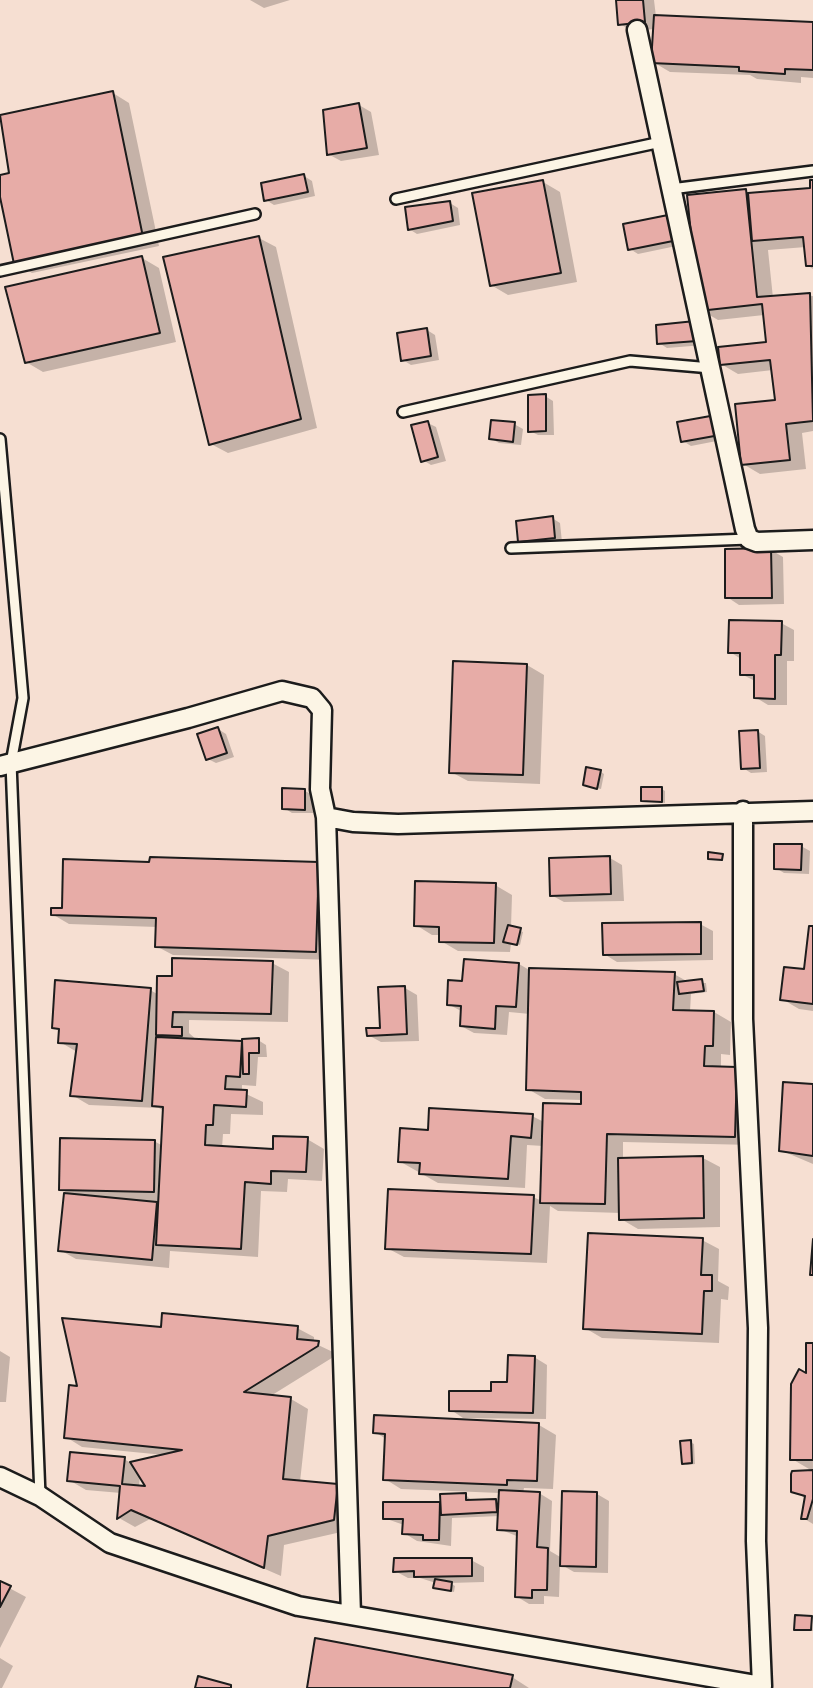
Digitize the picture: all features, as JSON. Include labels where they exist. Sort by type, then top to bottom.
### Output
[{"type":"street","points":[[637,30],[749,539],[757,542],[813,540]]},
{"type":"street","points":[[6,764],[188,719],[282,691],[312,698],[322,710],[320,789],[326,817],[351,1615]]},
{"type":"street","points":[[326,817],[353,822],[398,824],[743,811],[813,811]]},
{"type":"street","points":[[0,1478],[40,1496],[110,1543],[298,1606],[762,1686],[756,1541],[758,1328],[743,1019],[743,811]]},
{"type":"lane","points":[[396,198],[661,142]]},
{"type":"lane","points":[[671,189],[813,170]]},
{"type":"lane","points":[[0,271],[255,214]]},
{"type":"lane","points":[[403,412],[630,361],[711,368]]},
{"type":"lane","points":[[0,439],[23,698],[6,764],[40,1496]]},
{"type":"lane","points":[[511,548],[749,539]]},
{"type":"building","points":[[616,0],[643,0],[645,22],[618,25]]},
{"type":"building","points":[[654,15],[813,22],[813,70],[785,69],[785,74],[739,71],[739,67],[651,63]]},
{"type":"building","points":[[113,91],[143,237],[14,264],[0,197],[0,175],[9,173],[0,115]]},
{"type":"building","points":[[359,103],[367,148],[327,155],[323,110]]},
{"type":"building","points":[[304,174],[308,192],[264,201],[261,183]]},
{"type":"building","points":[[543,180],[561,273],[490,286],[472,193]]},
{"type":"building","points":[[810,180],[813,180],[813,266],[806,266],[803,237],[752,241],[748,193],[810,188]]},
{"type":"building","points":[[746,189],[757,297],[810,293],[813,421],[786,424],[790,460],[741,465],[735,404],[775,400],[770,360],[720,365],[718,347],[766,342],[762,304],[699,311],[687,195]]},
{"type":"building","points":[[450,201],[453,221],[408,230],[405,207]]},
{"type":"building","points":[[668,215],[673,241],[628,250],[623,224]]},
{"type":"building","points":[[259,236],[301,419],[209,445],[163,257]]},
{"type":"building","points":[[142,256],[160,333],[25,363],[5,287]]},
{"type":"building","points":[[695,321],[697,341],[657,344],[656,325]]},
{"type":"building","points":[[427,328],[431,356],[401,361],[397,333]]},
{"type":"building","points":[[546,394],[546,431],[528,432],[528,395]]},
{"type":"building","points":[[716,415],[720,435],[681,442],[677,422]]},
{"type":"building","points":[[491,420],[515,422],[513,442],[489,439]]},
{"type":"building","points":[[428,421],[438,457],[421,462],[411,425]]},
{"type":"building","points":[[553,516],[555,538],[518,542],[516,521]]},
{"type":"building","points":[[771,548],[772,598],[725,598],[725,549]]},
{"type":"building","points":[[729,620],[782,621],[781,655],[775,655],[775,699],[754,698],[754,675],[740,675],[740,653],[728,653]]},
{"type":"building","points":[[453,661],[527,664],[523,775],[449,773]]},
{"type":"building","points":[[218,727],[227,753],[206,760],[197,734]]},
{"type":"building","points":[[758,730],[760,768],[741,769],[739,731]]},
{"type":"building","points":[[586,767],[601,770],[597,789],[583,785]]},
{"type":"building","points":[[641,787],[662,787],[662,802],[641,801]]},
{"type":"building","points":[[282,788],[305,789],[305,810],[282,809]]},
{"type":"building","points":[[774,844],[802,844],[801,870],[774,869]]},
{"type":"building","points":[[708,852],[723,854],[722,860],[708,859]]},
{"type":"building","points":[[610,856],[611,894],[550,896],[549,858]]},
{"type":"building","points":[[150,857],[319,862],[316,952],[155,947],[156,918],[51,915],[51,908],[62,908],[63,859],[149,862]]},
{"type":"building","points":[[415,881],[496,883],[494,943],[439,942],[439,927],[414,926]]},
{"type":"building","points":[[701,922],[701,954],[603,955],[602,923]]},
{"type":"building","points":[[508,925],[521,928],[517,945],[503,942]]},
{"type":"building","points":[[809,926],[813,926],[813,1004],[780,1000],[784,967],[804,969]]},
{"type":"building","points":[[172,958],[273,961],[271,1014],[173,1012],[172,1027],[182,1027],[182,1036],[156,1035],[157,976],[172,976]]},
{"type":"building","points":[[464,959],[519,963],[516,1007],[496,1006],[495,1029],[460,1026],[461,1006],[447,1005],[448,980],[462,981]]},
{"type":"building","points":[[529,968],[675,972],[673,1010],[714,1011],[713,1046],[705,1046],[704,1066],[737,1067],[735,1137],[607,1134],[605,1204],[540,1203],[543,1103],[581,1104],[581,1092],[526,1090]]},
{"type":"building","points":[[702,979],[704,991],[679,994],[677,982]]},
{"type":"building","points":[[55,980],[151,988],[142,1101],[70,1096],[77,1044],[58,1043],[59,1029],[52,1028]]},
{"type":"building","points":[[405,986],[407,1034],[367,1036],[366,1028],[380,1028],[378,987]]},
{"type":"building","points":[[156,1037],[242,1041],[240,1077],[226,1076],[225,1089],[247,1090],[246,1107],[214,1105],[213,1125],[206,1125],[205,1145],[273,1149],[273,1136],[308,1137],[306,1172],[271,1171],[271,1184],[245,1182],[241,1249],[156,1245],[163,1107],[152,1106]]},
{"type":"building","points":[[259,1038],[259,1053],[249,1053],[249,1074],[243,1074],[242,1039]]},
{"type":"building","points":[[783,1082],[813,1084],[813,1156],[779,1151]]},
{"type":"building","points":[[429,1108],[533,1114],[531,1138],[511,1136],[508,1179],[419,1174],[420,1163],[398,1162],[400,1128],[428,1130]]},
{"type":"building","points":[[60,1138],[155,1140],[154,1192],[59,1190]]},
{"type":"building","points":[[703,1156],[704,1218],[619,1220],[618,1158]]},
{"type":"building","points":[[388,1189],[534,1195],[531,1254],[385,1249]]},
{"type":"building","points":[[64,1193],[157,1202],[152,1260],[58,1251]]},
{"type":"building","points":[[588,1233],[703,1238],[701,1275],[712,1275],[712,1291],[704,1291],[702,1334],[583,1329]]},
{"type":"building","points":[[813,1239],[813,1275],[810,1275]]},
{"type":"building","points":[[162,1313],[298,1326],[297,1339],[319,1341],[318,1346],[244,1392],[291,1397],[283,1479],[338,1484],[334,1520],[268,1536],[264,1568],[131,1510],[117,1519],[120,1486],[67,1481],[70,1452],[125,1457],[122,1484],[145,1486],[130,1462],[182,1450],[64,1438],[69,1385],[77,1386],[62,1318],[161,1327]]},
{"type":"building","points":[[806,1343],[813,1343],[813,1460],[790,1460],[791,1384],[799,1369],[806,1373]]},
{"type":"building","points":[[508,1355],[535,1356],[533,1413],[449,1411],[449,1391],[491,1391],[491,1382],[507,1382]]},
{"type":"building","points":[[374,1415],[539,1423],[537,1481],[507,1480],[507,1485],[383,1480],[385,1434],[373,1433]]},
{"type":"building","points":[[691,1440],[692,1463],[682,1464],[680,1441]]},
{"type":"building","points":[[813,1470],[813,1499],[807,1519],[801,1519],[805,1496],[791,1492],[791,1474],[792,1471]]},
{"type":"building","points":[[499,1490],[540,1492],[537,1547],[548,1548],[547,1590],[532,1590],[532,1598],[515,1597],[517,1531],[497,1530]]},
{"type":"building","points":[[562,1491],[597,1492],[596,1567],[560,1566]]},
{"type":"building","points":[[466,1493],[466,1500],[496,1499],[497,1512],[441,1515],[440,1494]]},
{"type":"building","points":[[383,1502],[440,1502],[439,1540],[423,1540],[423,1535],[402,1534],[403,1519],[383,1519]]},
{"type":"building","points":[[394,1558],[472,1558],[472,1576],[414,1577],[414,1571],[393,1572]]},
{"type":"building","points":[[435,1579],[452,1582],[451,1591],[433,1588]]},
{"type":"building","points":[[0,1581],[11,1586],[0,1607]]},
{"type":"building","points":[[795,1615],[812,1616],[811,1630],[794,1630]]},
{"type":"building","points":[[315,1638],[513,1675],[510,1688],[307,1688]]},
{"type":"building","points":[[198,1676],[231,1685],[231,1688],[195,1688]]}]
